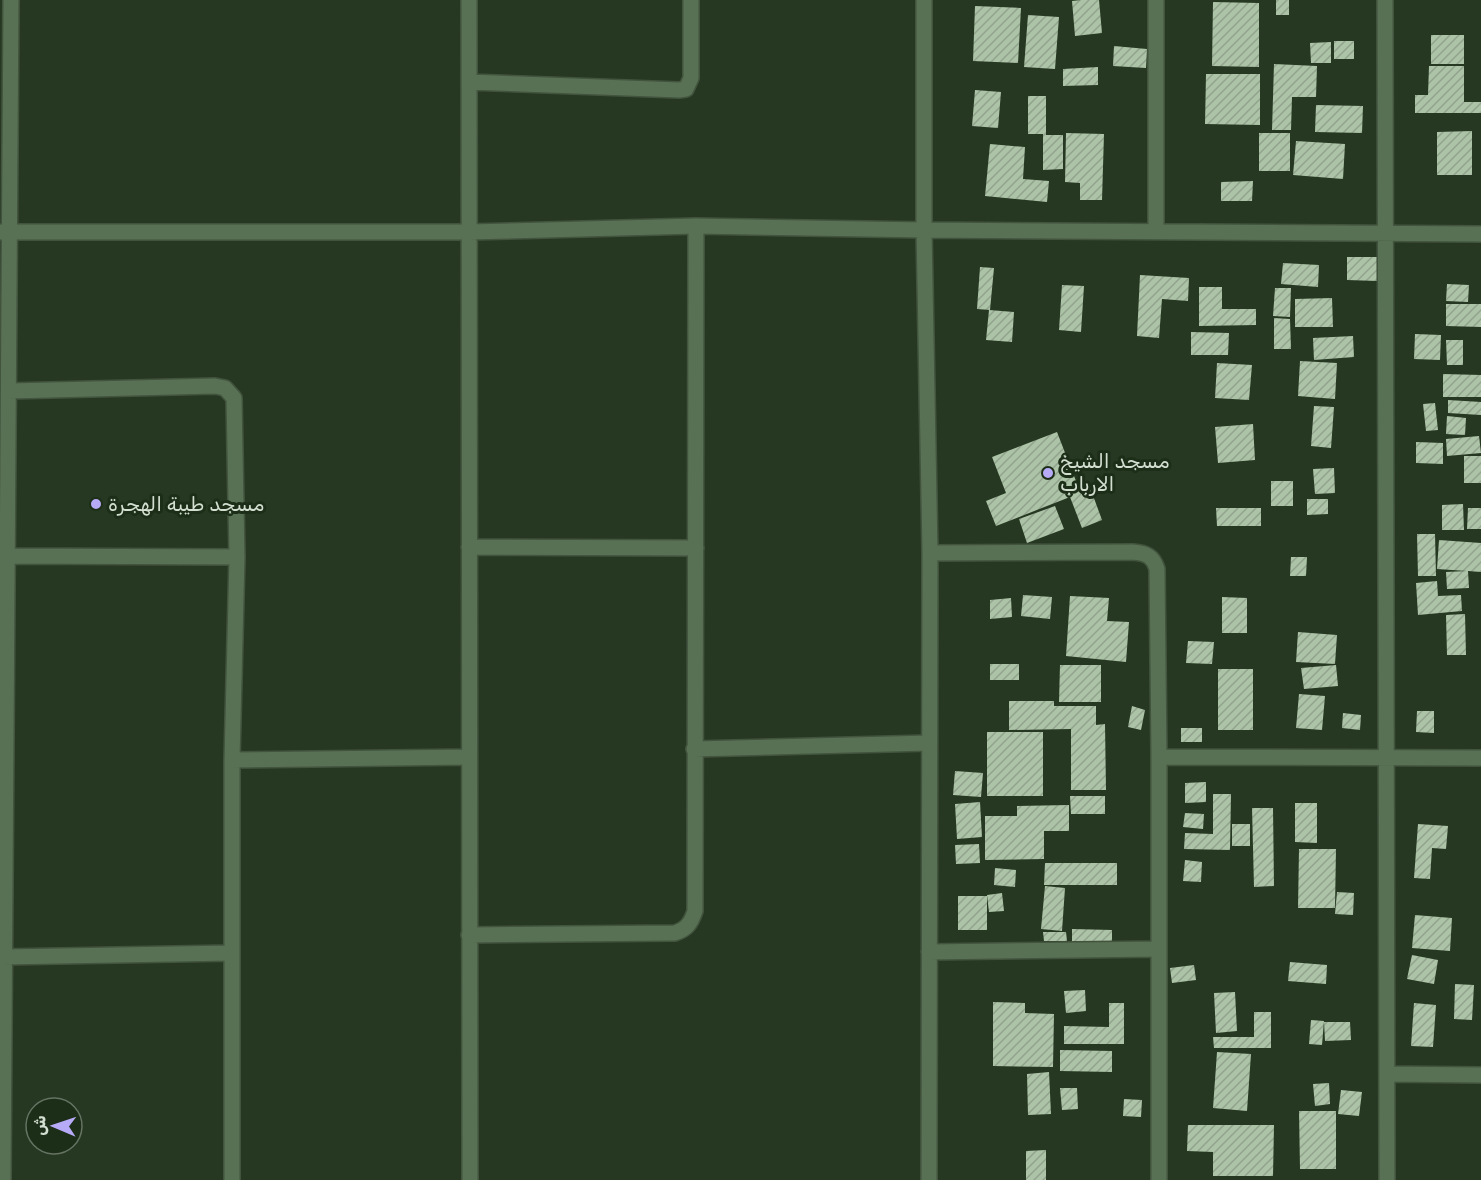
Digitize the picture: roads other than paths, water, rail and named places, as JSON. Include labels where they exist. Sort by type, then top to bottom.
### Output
[{"type":"street","points":[[3,1180],[3,754],[9,391],[5,232],[11,0]]},
{"type":"street","points":[[469,0],[470,1180]]},
{"type":"street","points":[[469,82],[686,89],[691,78],[691,0]]},
{"type":"street","points":[[924,0],[924,230],[930,553],[929,1180]]},
{"type":"street","points":[[1156,0],[1156,231]]},
{"type":"street","points":[[1385,0],[1387,1180]]},
{"type":"street","points":[[5,232],[469,232],[696,226],[1481,234]]},
{"type":"street","points":[[469,935],[675,933],[684,930],[692,922],[695,911],[696,226]]},
{"type":"street","points":[[9,391],[214,386],[225,388],[234,398],[237,557],[232,760],[232,1180]]},
{"type":"street","points":[[469,547],[696,548]]},
{"type":"street","points":[[930,553],[1140,552],[1149,555],[1154,560],[1157,569],[1159,757],[1159,1180]]},
{"type":"street","points":[[7,556],[237,557]]},
{"type":"street","points":[[694,749],[929,742]]},
{"type":"street","points":[[232,760],[469,757]]},
{"type":"street","points":[[1159,757],[1481,758]]},
{"type":"street","points":[[929,952],[1159,949]]},
{"type":"street","points":[[3,957],[231,953]]},
{"type":"street","points":[[1387,1074],[1481,1075]]},
{"type":"place","name":"مسجد الشيخ الارباب","points":[[1048,473]]},
{"type":"place","name":"مسجد طيبة الهجرة","points":[[96,504]]}]
